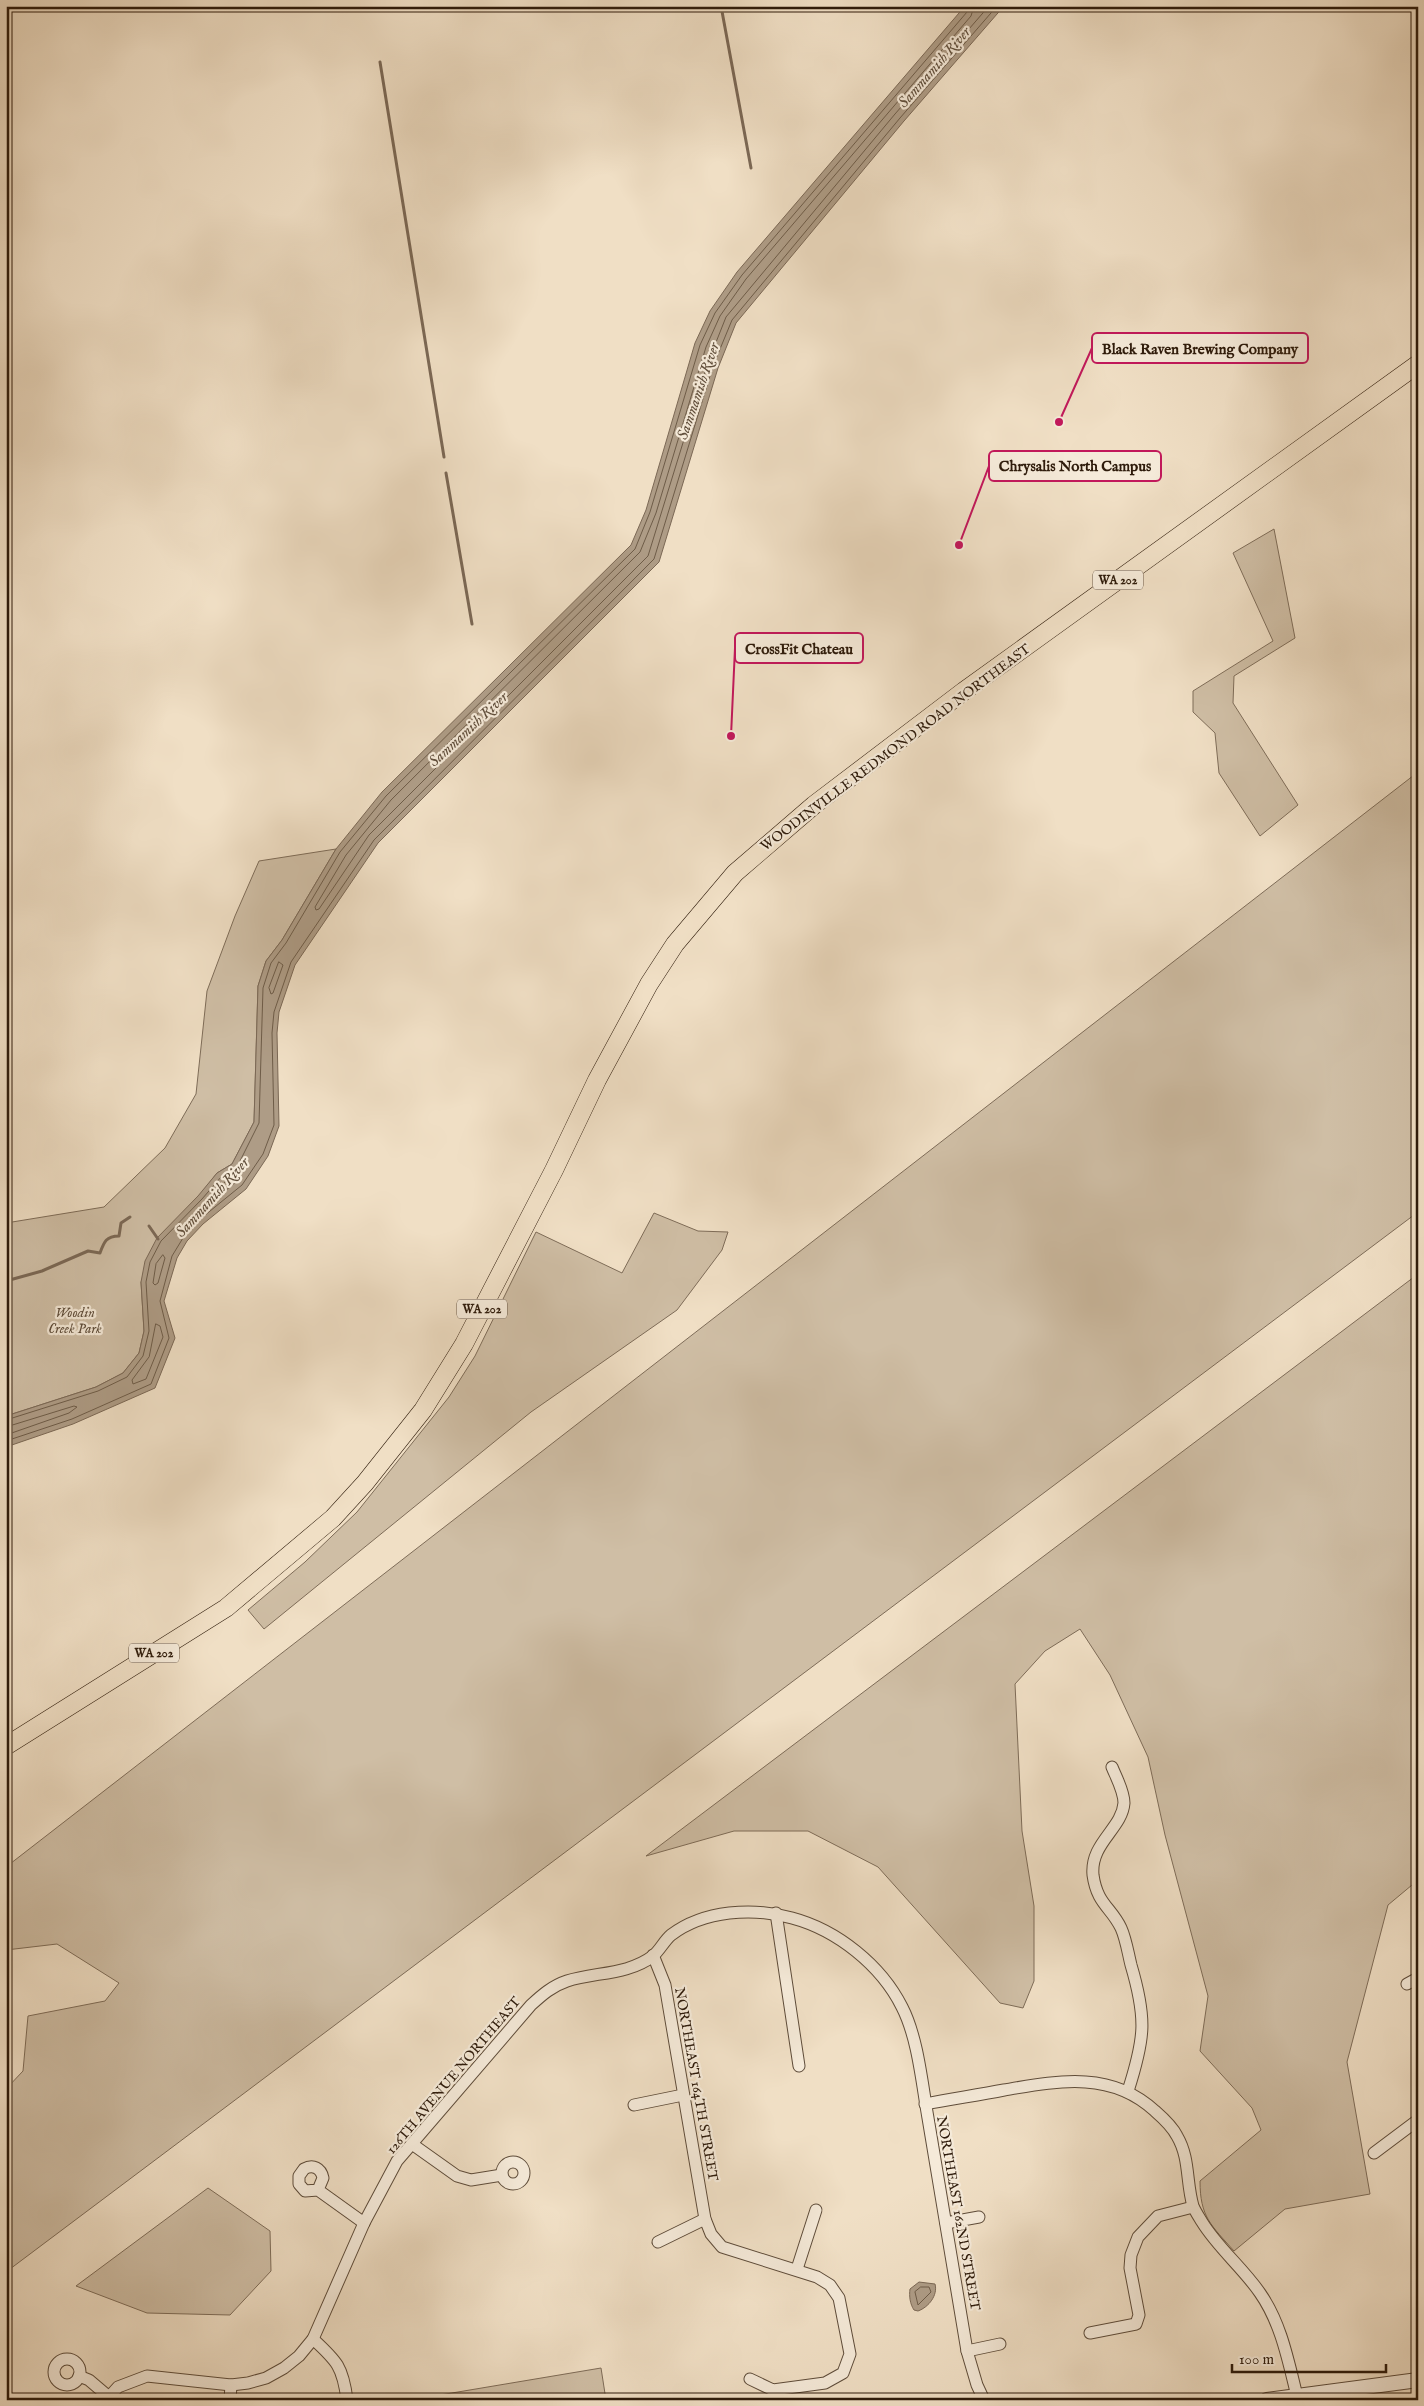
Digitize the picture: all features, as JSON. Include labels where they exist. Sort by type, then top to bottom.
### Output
[{"type":"main road","name":"WOODINVILLE REDMOND ROAD NORTHEAST","points":[[6,1746],[226,1608],[325,1525],[365,1483],[422,1410],[464,1344],[554,1170],[597,1080],[649,984],[675,944],[735,873],[814,805],[964,691],[1272,470],[1305,443],[1418,364]]},
{"type":"street","points":[[1112,1767],[1124,1803],[1120,1816],[1097,1852],[1094,1875],[1101,1902],[1120,1927],[1140,1996],[1143,2028],[1139,2056],[1128,2091]]},
{"type":"street","name":"126TH AVENUE NORTHEAST","points":[[79,2376],[88,2380],[109,2398],[118,2388],[147,2376],[231,2385],[266,2378],[284,2368],[299,2356],[313,2339],[364,2223],[397,2161],[531,2005],[550,1989],[566,1981],[627,1969],[653,1955],[673,1934],[694,1923],[725,1914],[749,1911],[776,1913],[808,1922],[838,1938],[868,1961],[889,1985],[903,2007],[911,2029]]},
{"type":"street","points":[[776,1913],[799,2066]]},
{"type":"street","name":"NORTHEAST 164TH STREET","points":[[653,1955],[665,1985],[705,2219],[711,2234],[722,2247],[733,2252],[797,2269],[817,2277],[830,2285],[839,2298],[850,2354],[843,2373],[825,2383],[773,2390],[750,2379]]},
{"type":"street","name":"NORTHEAST 162ND STREET","points":[[911,2029],[967,2351],[984,2400]]},
{"type":"street","points":[[925,2104],[1049,2082],[1095,2082],[1128,2091],[1150,2106],[1165,2120],[1177,2136],[1187,2158],[1193,2207],[1216,2241],[1260,2292],[1273,2315],[1282,2336],[1297,2398]]},
{"type":"street","points":[[634,2105],[683,2095]]},
{"type":"street","points":[[1374,2153],[1418,2120]]},
{"type":"street","points":[[412,2144],[458,2176],[471,2180],[502,2175]]},
{"type":"street","points":[[318,2190],[364,2223]]},
{"type":"street","points":[[1090,2333],[1136,2324],[1139,2315],[1130,2268],[1131,2255],[1138,2237],[1158,2216],[1193,2207]]},
{"type":"street","points":[[797,2269],[816,2210]]},
{"type":"street","points":[[946,2223],[980,2217]]},
{"type":"street","points":[[658,2242],[705,2219]]},
{"type":"street","points":[[313,2339],[333,2358],[342,2371],[347,2400]]},
{"type":"street","points":[[967,2351],[1000,2344]]},
{"type":"street","points":[[1267,2400],[1297,2398],[1418,2380]]},
{"type":"street","points":[[230,2400],[231,2385]]},
{"type":"green space","points":[[1274,529],[1295,638],[1234,676],[1233,703],[1298,805],[1260,836],[1219,773],[1215,733],[1193,712],[1193,691],[1273,641],[1233,553]]},
{"type":"green space","points":[[1418,772],[1418,1212],[6,2272],[6,2089],[23,2071],[28,2016],[105,2001],[119,1983],[57,1944],[6,1950],[6,1867]]},
{"type":"green space","name":"Woodin Creek Park","points":[[336,849],[282,940],[266,961],[258,986],[254,1122],[232,1164],[217,1173],[199,1196],[141,1282],[144,1331],[139,1353],[123,1373],[96,1387],[6,1416],[6,1223],[104,1207],[165,1148],[196,1094],[207,991],[235,916],[259,861]]},
{"type":"green space","points":[[654,1213],[698,1231],[728,1232],[722,1250],[677,1310],[531,1412],[264,1629],[248,1610],[305,1562],[357,1512],[449,1397],[475,1356],[536,1232],[622,1273]]},
{"type":"green space","points":[[1418,1274],[1418,1880],[1388,1905],[1347,2062],[1370,2194],[1285,2209],[1234,2251],[1208,2220],[1202,2203],[1200,2181],[1261,2130],[1252,2108],[1200,2051],[1208,1996],[1165,1835],[1148,1757],[1110,1675],[1080,1629],[1045,1651],[1015,1684],[1022,1831],[1034,1906],[1034,1981],[1023,2008],[1000,2003],[878,1867],[808,1831],[734,1831],[646,1856]]},
{"type":"green space","points":[[208,2188],[270,2231],[271,2271],[230,2315],[147,2313],[76,2286]]},
{"type":"green space","points":[[601,2368],[606,2400],[441,2400],[440,2395]]},
{"type":"water","name":"Sammamish River","points":[[965,6],[1004,6],[904,121],[736,323],[718,368],[659,562],[378,843],[295,965],[279,1012],[277,1033],[279,1126],[268,1156],[246,1189],[203,1224],[187,1241],[177,1258],[164,1301],[175,1338],[155,1388],[73,1424],[6,1447],[6,1416],[96,1387],[123,1373],[139,1353],[144,1331],[141,1282],[145,1261],[157,1238],[198,1196],[217,1173],[232,1164],[254,1122],[258,986],[266,961],[282,940],[336,849],[382,792],[631,545],[646,510],[695,343],[710,311],[737,272]]},
{"type":"water","points":[[919,2282],[935,2284],[936,2288],[932,2300],[926,2307],[918,2311],[914,2310],[910,2300],[910,2289]]},
{"type":"waterway","points":[[721,6],[751,168]]},
{"type":"waterway","points":[[380,62],[444,457]]},
{"type":"waterway","points":[[446,473],[472,624]]},
{"type":"waterway","points":[[6,1281],[42,1271],[88,1251],[100,1253],[106,1240],[119,1236],[121,1223],[130,1217]]},
{"type":"waterway","points":[[149,1226],[158,1239]]},
{"type":"place","name":"Black Raven Brewing Company","points":[[1059,422]]},
{"type":"place","name":"Chrysalis North Campus","points":[[959,545]]},
{"type":"place","name":"CrossFit Chateau","points":[[731,736]]}]
